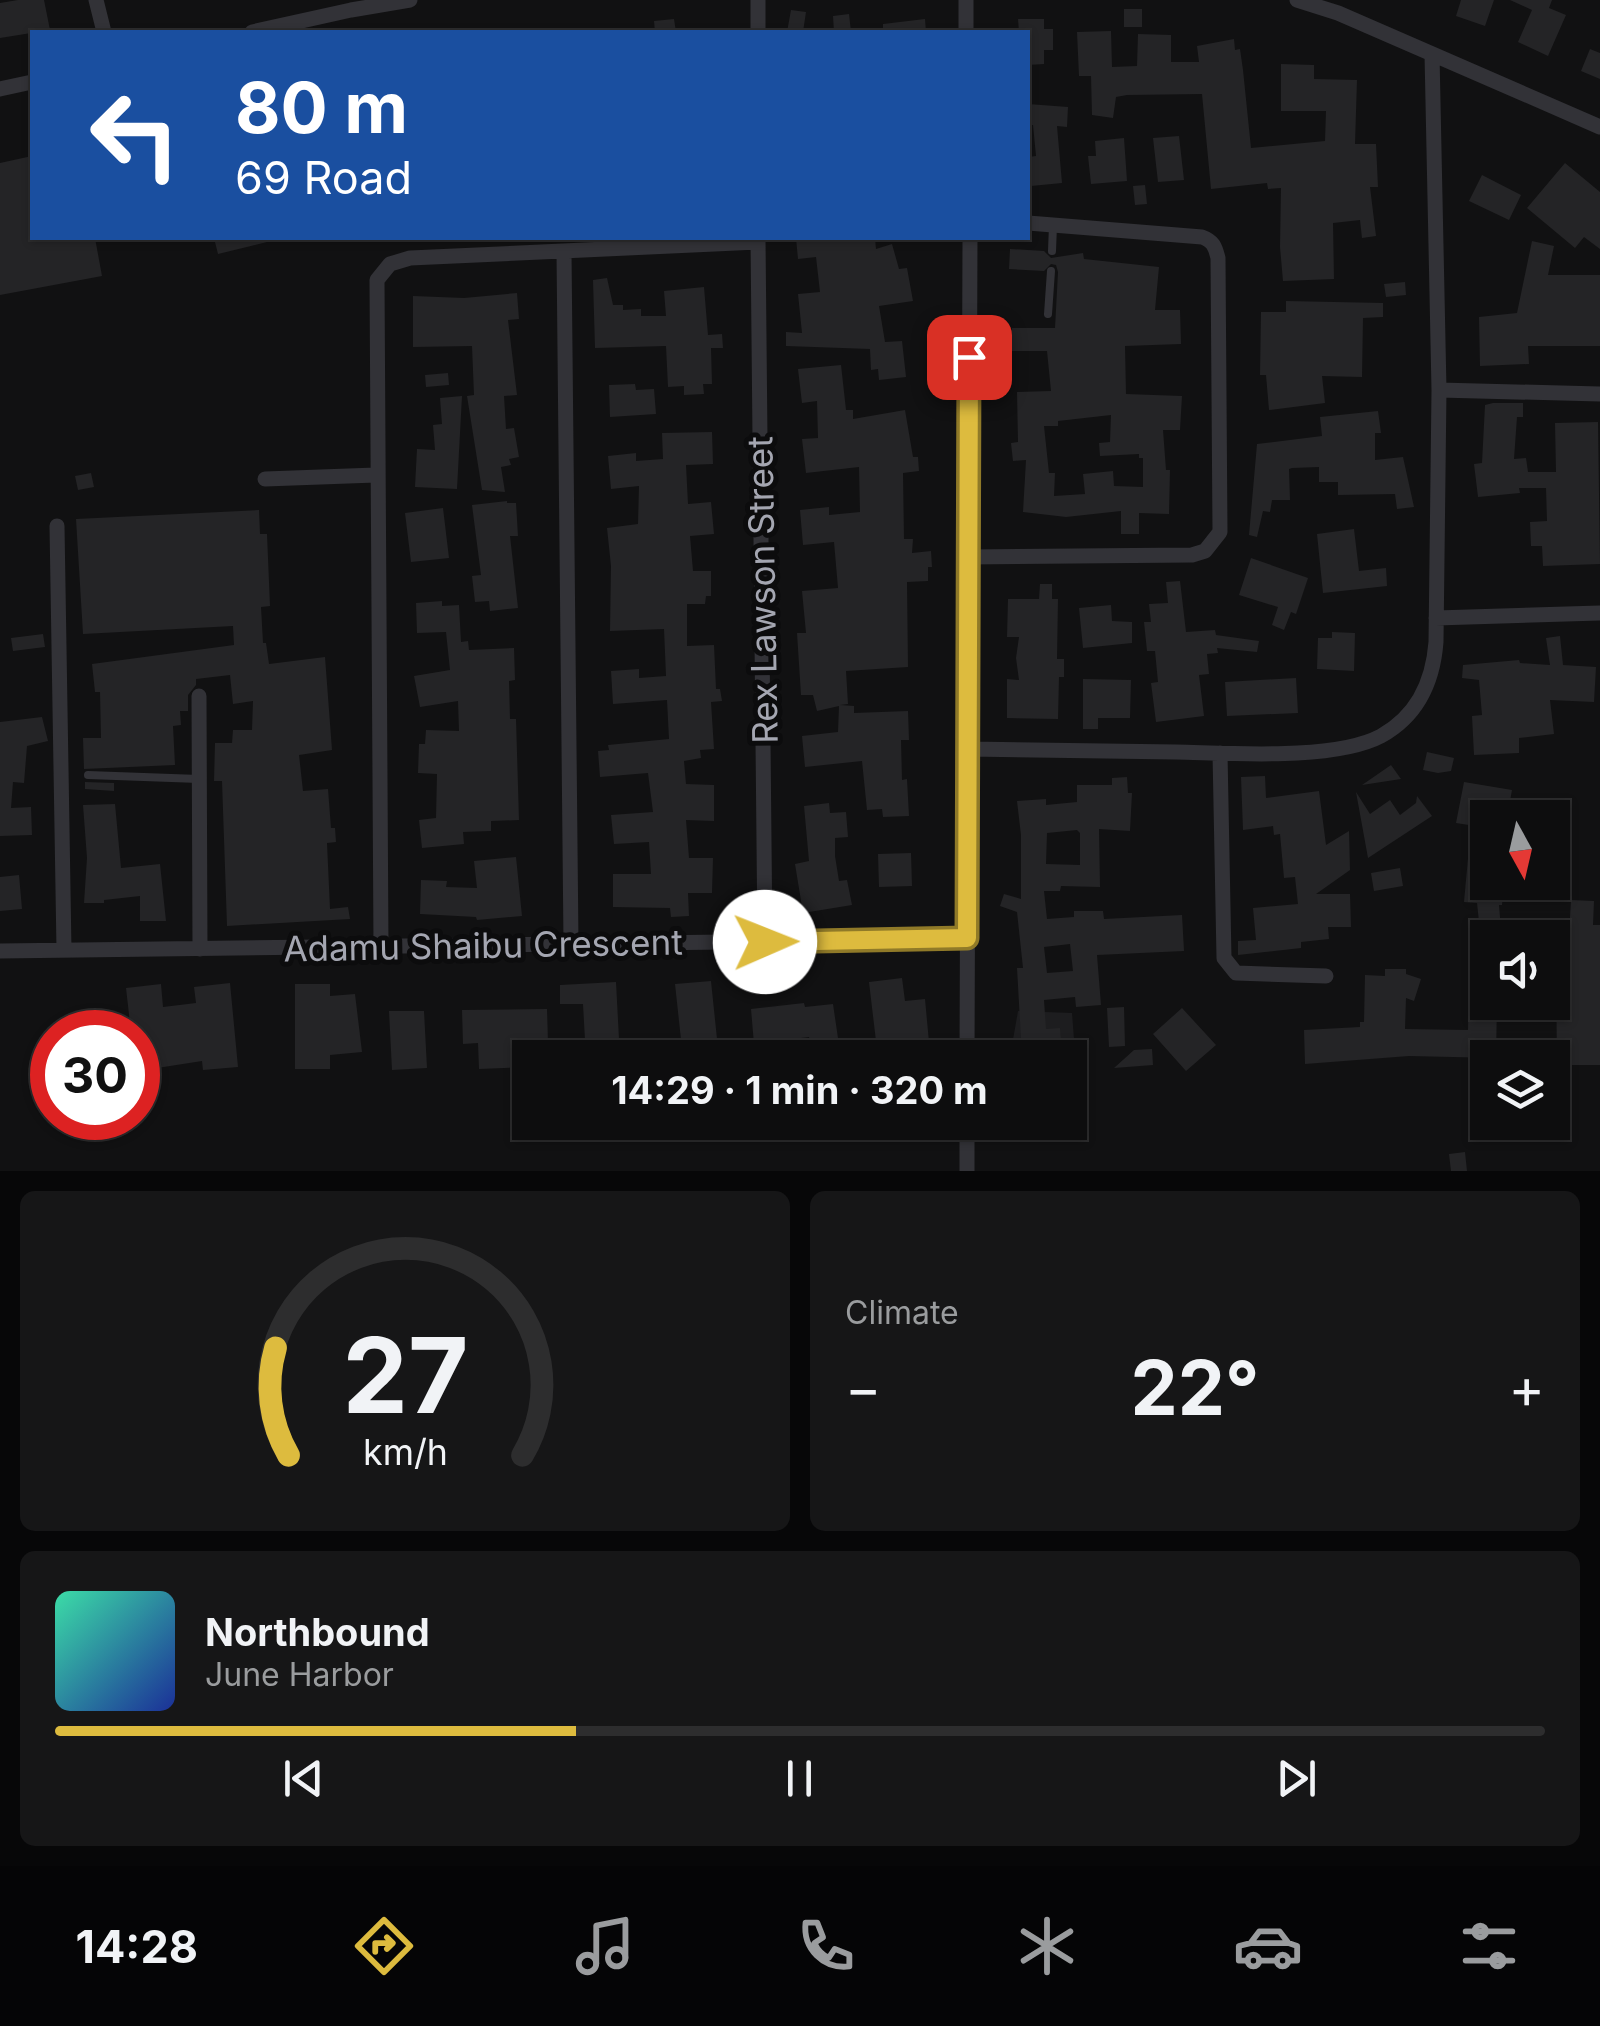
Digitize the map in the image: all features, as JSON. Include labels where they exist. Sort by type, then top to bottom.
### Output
[{"type":"street","points":[[96,0],[104,30]]},
{"type":"street","points":[[259,30],[350,5],[410,0]]},
{"type":"street","points":[[758,0],[758,30]]},
{"type":"street","points":[[966,0],[966,30]]},
{"type":"street","points":[[1297,0],[1338,13],[1600,126]]},
{"type":"street","points":[[969,749],[1220,753],[1330,749],[1364,744],[1382,736],[1411,712],[1429,683],[1434,666],[1436,618],[1439,390],[1432,54]]},
{"type":"street","points":[[0,89],[30,82]]},
{"type":"street","points":[[968,557],[1192,555],[1205,551],[1220,532],[1218,258],[1210,240],[1030,223]]},
{"type":"street","points":[[381,946],[376,280],[390,264],[410,258],[758,240]]},
{"type":"street","name":"Rex Lawson Street","points":[[758,240],[765,942]]},
{"type":"street","points":[[967,1040],[970,240]]},
{"type":"street","points":[[564,252],[571,943]]},
{"type":"street","points":[[1439,390],[1600,394]]},
{"type":"street","points":[[265,479],[376,475]]},
{"type":"street","points":[[58,526],[64,950]]},
{"type":"street","points":[[1436,618],[1600,613]]},
{"type":"street","points":[[199,696],[200,948]]},
{"type":"street","points":[[1220,753],[1224,958],[1236,974],[1326,976]]},
{"type":"street","name":"Adamu Shaibu Crescent","points":[[0,951],[967,938]]},
{"type":"street","points":[[967,1140],[968,1171]]},
{"type":"lane","points":[[1052,251],[1054,225]]},
{"type":"lane","points":[[1048,314],[1050,271]]},
{"type":"lane","points":[[88,774],[199,779]]},
{"type":"shaded area","points":[[1018,1011],[1072,1013],[1074,1040],[1013,1040]]},
{"type":"building","points":[[44,0],[50,30],[30,30],[30,33],[0,38],[0,3]]},
{"type":"building","points":[[1461,0],[1494,0],[1485,26],[1456,16]]},
{"type":"building","points":[[1510,0],[1552,0],[1549,8],[1566,15],[1548,56],[1518,42],[1532,10]]},
{"type":"building","points":[[1124,9],[1142,9],[1142,27],[1124,27]]},
{"type":"building","points":[[791,10],[806,12],[803,30],[787,30]]},
{"type":"building","points":[[849,14],[851,30],[834,30],[833,16]]},
{"type":"building","points":[[674,19],[676,30],[655,30],[654,21]]},
{"type":"building","points":[[925,19],[926,30],[883,30],[883,24]]},
{"type":"building","points":[[1018,19],[1044,19],[1044,29],[1053,29],[1053,50],[1044,50],[1044,64],[1030,65],[1030,30],[1019,30]]},
{"type":"building","points":[[1111,31],[1112,67],[1137,66],[1138,34],[1171,35],[1171,62],[1199,62],[1197,46],[1234,39],[1235,50],[1240,49],[1251,148],[1325,141],[1326,111],[1281,111],[1281,64],[1314,65],[1314,79],[1357,80],[1355,144],[1376,144],[1378,187],[1370,187],[1376,236],[1362,238],[1360,220],[1333,223],[1334,279],[1283,281],[1281,188],[1268,189],[1267,183],[1211,189],[1202,94],[1116,97],[1113,118],[1092,115],[1091,76],[1079,76],[1077,32]]},
{"type":"building","points":[[1590,49],[1600,53],[1600,79],[1581,71]]},
{"type":"building","points":[[1030,104],[1068,107],[1067,127],[1057,126],[1062,183],[1031,186],[1030,157],[1036,156]]},
{"type":"building","points":[[1179,136],[1184,180],[1158,182],[1153,138]]},
{"type":"building","points":[[1124,138],[1127,181],[1091,184],[1088,156],[1096,156],[1095,141]]},
{"type":"building","points":[[30,156],[30,240],[95,240],[102,276],[0,295],[0,163]]},
{"type":"building","points":[[1565,163],[1600,192],[1600,249],[1584,237],[1575,248],[1527,208]]},
{"type":"building","points":[[1482,175],[1521,195],[1509,220],[1469,201]]},
{"type":"building","points":[[1145,185],[1147,204],[1135,205],[1133,186]]},
{"type":"building","points":[[214,240],[267,240],[267,242],[218,254]]},
{"type":"building","points":[[796,240],[875,240],[876,249],[892,244],[899,269],[907,268],[913,301],[879,306],[885,342],[902,341],[906,377],[879,380],[878,369],[871,370],[870,349],[786,346],[786,332],[802,333],[798,294],[820,292],[816,257],[798,259]]},
{"type":"building","points":[[1532,241],[1554,246],[1548,275],[1600,275],[1600,346],[1528,346],[1529,364],[1480,366],[1479,317],[1517,313]]},
{"type":"building","points":[[1010,249],[1044,251],[1051,258],[1083,253],[1084,259],[1159,267],[1155,310],[1180,310],[1181,344],[1125,346],[1126,394],[1182,396],[1180,430],[1163,430],[1166,470],[1170,470],[1169,514],[1139,513],[1139,534],[1121,534],[1121,511],[1066,517],[1023,512],[1026,460],[1013,461],[1011,443],[1018,442],[1017,392],[1051,391],[1047,351],[1012,351],[1012,328],[1055,328],[1058,272],[1056,265],[1051,264],[1044,271],[1009,269]],"holes":[[[1111,415],[1110,442],[1099,443],[1100,456],[1139,454],[1143,458],[1143,487],[1114,486],[1113,471],[1083,474],[1085,494],[1054,496],[1055,473],[1049,473],[1044,426]]]},
{"type":"building","points":[[607,278],[613,305],[623,305],[623,310],[641,309],[641,316],[666,316],[664,291],[704,287],[708,335],[722,334],[723,348],[711,348],[712,384],[703,384],[704,394],[684,395],[684,386],[668,387],[666,346],[595,348],[593,280]]},
{"type":"building","points":[[1405,282],[1406,295],[1386,297],[1384,284]]},
{"type":"building","points":[[517,293],[519,319],[508,320],[517,395],[504,396],[506,429],[514,428],[519,457],[509,459],[511,465],[501,467],[505,492],[482,490],[467,396],[474,395],[472,346],[413,347],[413,296],[464,298]]},
{"type":"building","points":[[1286,301],[1383,303],[1383,317],[1363,318],[1362,377],[1322,376],[1325,403],[1269,410],[1266,375],[1260,375],[1261,312],[1286,312]]},
{"type":"building","points":[[841,365],[846,410],[853,410],[853,419],[905,410],[913,457],[918,457],[919,471],[903,473],[904,539],[913,539],[912,553],[931,551],[932,567],[928,567],[928,581],[907,582],[908,667],[846,671],[848,704],[840,705],[854,706],[854,713],[908,711],[909,740],[901,740],[902,780],[907,779],[909,816],[883,817],[882,809],[867,810],[862,761],[805,767],[802,736],[838,732],[839,706],[817,711],[813,695],[801,695],[797,633],[806,633],[802,591],[838,588],[834,542],[803,545],[800,510],[829,507],[829,515],[860,512],[859,467],[806,473],[802,439],[818,438],[817,401],[802,403],[798,369]]},
{"type":"building","points":[[448,373],[449,385],[426,387],[425,375]]},
{"type":"building","points":[[635,384],[636,390],[654,389],[656,414],[610,417],[609,385]]},
{"type":"building","points":[[462,396],[457,489],[415,487],[417,449],[435,450],[433,425],[442,424],[440,398]]},
{"type":"building","points":[[1523,403],[1523,417],[1517,417],[1514,459],[1526,458],[1528,472],[1556,472],[1555,423],[1598,422],[1600,564],[1543,566],[1542,546],[1531,546],[1530,522],[1547,521],[1546,488],[1519,488],[1520,493],[1478,497],[1474,464],[1482,463],[1485,405]]},
{"type":"building","points":[[1378,411],[1381,433],[1375,433],[1375,460],[1403,457],[1414,507],[1397,509],[1395,494],[1338,495],[1338,482],[1319,482],[1319,467],[1292,468],[1290,500],[1272,500],[1270,512],[1263,511],[1257,537],[1249,535],[1257,444],[1322,436],[1320,417]]},
{"type":"building","points":[[712,432],[713,464],[686,465],[688,504],[711,502],[714,534],[690,536],[693,571],[711,571],[711,596],[706,596],[705,604],[687,604],[687,646],[714,645],[716,689],[720,689],[722,701],[711,702],[714,749],[700,750],[701,758],[684,761],[686,784],[714,785],[714,821],[686,820],[689,858],[713,858],[712,893],[688,893],[689,916],[671,917],[670,908],[613,907],[613,874],[651,874],[649,842],[614,844],[611,815],[653,812],[648,773],[600,777],[598,751],[609,750],[608,745],[669,739],[667,700],[613,704],[611,671],[639,669],[639,678],[666,676],[664,629],[610,631],[607,528],[638,524],[639,486],[611,489],[608,456],[636,453],[636,461],[663,459],[662,433]]},
{"type":"building","points":[[91,473],[94,487],[78,490],[75,476]]},
{"type":"building","points":[[516,503],[518,536],[510,536],[518,608],[490,611],[489,601],[475,602],[472,576],[481,575],[472,505]]},
{"type":"building","points":[[443,508],[449,558],[411,562],[405,513]]},
{"type":"building","points":[[259,510],[260,534],[267,534],[270,606],[261,607],[263,643],[269,664],[325,657],[332,750],[299,755],[303,791],[328,789],[336,842],[327,843],[330,909],[348,907],[350,919],[227,926],[222,781],[214,781],[215,743],[232,743],[233,730],[252,730],[253,701],[233,704],[230,675],[196,679],[188,695],[188,711],[180,711],[181,725],[173,726],[175,765],[84,769],[83,738],[101,738],[100,692],[95,692],[92,664],[234,645],[233,626],[83,634],[76,519]]},
{"type":"building","points":[[1354,529],[1359,571],[1386,568],[1387,586],[1323,593],[1317,534]]},
{"type":"building","points":[[1251,558],[1308,578],[1296,614],[1291,612],[1284,630],[1272,625],[1278,607],[1239,595]]},
{"type":"building","points":[[1180,581],[1186,632],[1215,630],[1216,635],[1259,641],[1257,652],[1217,648],[1218,653],[1207,654],[1209,674],[1199,675],[1204,716],[1156,722],[1151,683],[1158,682],[1155,651],[1147,651],[1144,622],[1151,622],[1149,604],[1168,603],[1166,582]]},
{"type":"building","points":[[1040,584],[1052,584],[1052,599],[1058,599],[1057,659],[1064,659],[1064,677],[1059,677],[1058,719],[1007,718],[1007,679],[1019,680],[1019,637],[1007,637],[1008,599],[1039,599]]},
{"type":"building","points":[[442,601],[442,606],[459,605],[461,642],[468,641],[469,650],[514,648],[515,680],[509,681],[510,719],[516,719],[519,820],[491,821],[491,831],[463,832],[464,844],[422,848],[419,820],[436,818],[437,774],[418,773],[419,744],[425,744],[426,730],[459,731],[458,701],[420,707],[414,676],[450,670],[446,632],[417,633],[416,603]]},
{"type":"building","points":[[1111,605],[1112,621],[1132,622],[1132,643],[1083,648],[1079,608]]},
{"type":"building","points":[[1332,632],[1355,633],[1354,671],[1317,669],[1318,638],[1332,638]]},
{"type":"building","points":[[43,634],[45,647],[13,651],[11,638]]},
{"type":"building","points":[[1560,636],[1563,665],[1596,667],[1594,702],[1550,700],[1554,734],[1519,738],[1519,753],[1474,755],[1472,716],[1482,715],[1479,680],[1462,678],[1463,665],[1519,660],[1550,665],[1546,638]]},
{"type":"building","points":[[1296,678],[1298,713],[1227,716],[1225,682]]},
{"type":"building","points":[[1083,679],[1131,680],[1130,718],[1098,718],[1098,729],[1083,729]]},
{"type":"building","points":[[42,717],[48,741],[27,746],[24,783],[13,782],[11,808],[31,807],[32,835],[0,836],[0,722]]},
{"type":"building","points":[[1427,752],[1454,758],[1451,771],[1423,770]]},
{"type":"building","points":[[1391,765],[1401,779],[1362,785]]},
{"type":"building","points":[[1265,776],[1266,798],[1319,791],[1326,845],[1349,831],[1350,870],[1316,894],[1350,894],[1351,927],[1328,927],[1329,939],[1301,942],[1301,948],[1238,955],[1238,941],[1256,940],[1253,908],[1298,904],[1295,877],[1284,878],[1280,834],[1274,835],[1273,826],[1243,830],[1241,777]]},
{"type":"building","points":[[1127,777],[1128,793],[1132,793],[1130,831],[1099,829],[1100,887],[1061,886],[1060,891],[1044,891],[1047,919],[1074,917],[1074,911],[1103,911],[1104,919],[1182,915],[1184,951],[1097,955],[1101,1005],[1076,1007],[1075,997],[1044,1000],[1046,1029],[1060,1028],[1061,1040],[1021,1040],[1017,968],[1023,968],[1017,912],[1000,906],[1004,894],[1021,899],[1017,801],[1046,799],[1046,805],[1077,802],[1077,785],[1112,785],[1112,778]],"holes":[[[1047,833],[1080,833],[1080,865],[1046,864]],[[1070,944],[1073,971],[1047,973],[1044,947]]]},
{"type":"building","points":[[85,782],[114,783],[114,791],[85,789]]},
{"type":"building","points":[[1464,782],[1512,790],[1510,800],[1470,800],[1470,825],[1456,823]]},
{"type":"building","points":[[1356,792],[1370,814],[1390,800],[1400,815],[1416,803],[1417,796],[1432,816],[1368,858]]},
{"type":"building","points":[[829,803],[830,813],[846,812],[848,837],[835,838],[835,856],[839,881],[847,880],[852,905],[803,913],[795,864],[809,861],[804,806]]},
{"type":"building","points":[[115,804],[121,868],[160,864],[166,921],[140,921],[140,896],[84,903],[87,858],[83,805]]},
{"type":"building","points":[[911,853],[912,886],[879,887],[878,854]]},
{"type":"building","points":[[516,857],[522,916],[477,920],[420,914],[421,880],[447,881],[446,887],[477,888],[474,861]]},
{"type":"building","points":[[1470,858],[1470,900],[1502,900],[1500,920],[1479,920],[1477,903],[1464,902]]},
{"type":"building","points":[[1400,868],[1403,886],[1374,891],[1371,873]]},
{"type":"building","points":[[19,875],[22,909],[0,911],[0,877]]},
{"type":"building","points":[[1571,900],[1594,901],[1593,925],[1600,925],[1600,1065],[1570,1065],[1570,1040],[1557,1040],[1557,1020],[1570,1020]]},
{"type":"building","points":[[1385,969],[1406,969],[1406,974],[1421,979],[1414,1001],[1406,998],[1405,1029],[1468,1030],[1470,979],[1470,1020],[1497,1020],[1496,1040],[1470,1040],[1470,1057],[1409,1056],[1305,1064],[1304,1030],[1360,1027],[1360,1022],[1364,1022],[1365,975],[1385,976]]},
{"type":"building","points":[[902,978],[905,1001],[925,999],[929,1040],[876,1040],[869,982]]},
{"type":"building","points":[[711,981],[717,1040],[681,1040],[675,984]]},
{"type":"building","points":[[616,982],[619,1040],[585,1040],[583,1004],[560,1004],[560,985]]},
{"type":"building","points":[[230,983],[238,1067],[203,1070],[202,1061],[160,1068],[160,1010],[128,1010],[126,988],[161,984],[163,1007],[196,1003],[194,987]]},
{"type":"building","points":[[295,984],[330,984],[330,996],[355,994],[362,1052],[330,1055],[330,1069],[295,1069]]},
{"type":"building","points":[[833,1004],[838,1038],[754,1040],[751,1009]]},
{"type":"building","points":[[1124,1007],[1125,1046],[1109,1047],[1107,1008]]},
{"type":"building","points":[[1182,1008],[1216,1045],[1186,1071],[1153,1034]]},
{"type":"building","points":[[547,1009],[548,1040],[512,1040],[512,1068],[479,1069],[478,1043],[463,1044],[462,1010]]},
{"type":"building","points":[[389,1011],[424,1011],[427,1068],[392,1070]]},
{"type":"building","points":[[1152,1049],[1153,1065],[1114,1068],[1134,1050]]},
{"type":"building","points":[[1465,1152],[1467,1171],[1451,1171],[1449,1154]]},
{"type":"route","points":[[765,942],[967,938],[969,357]]}]
